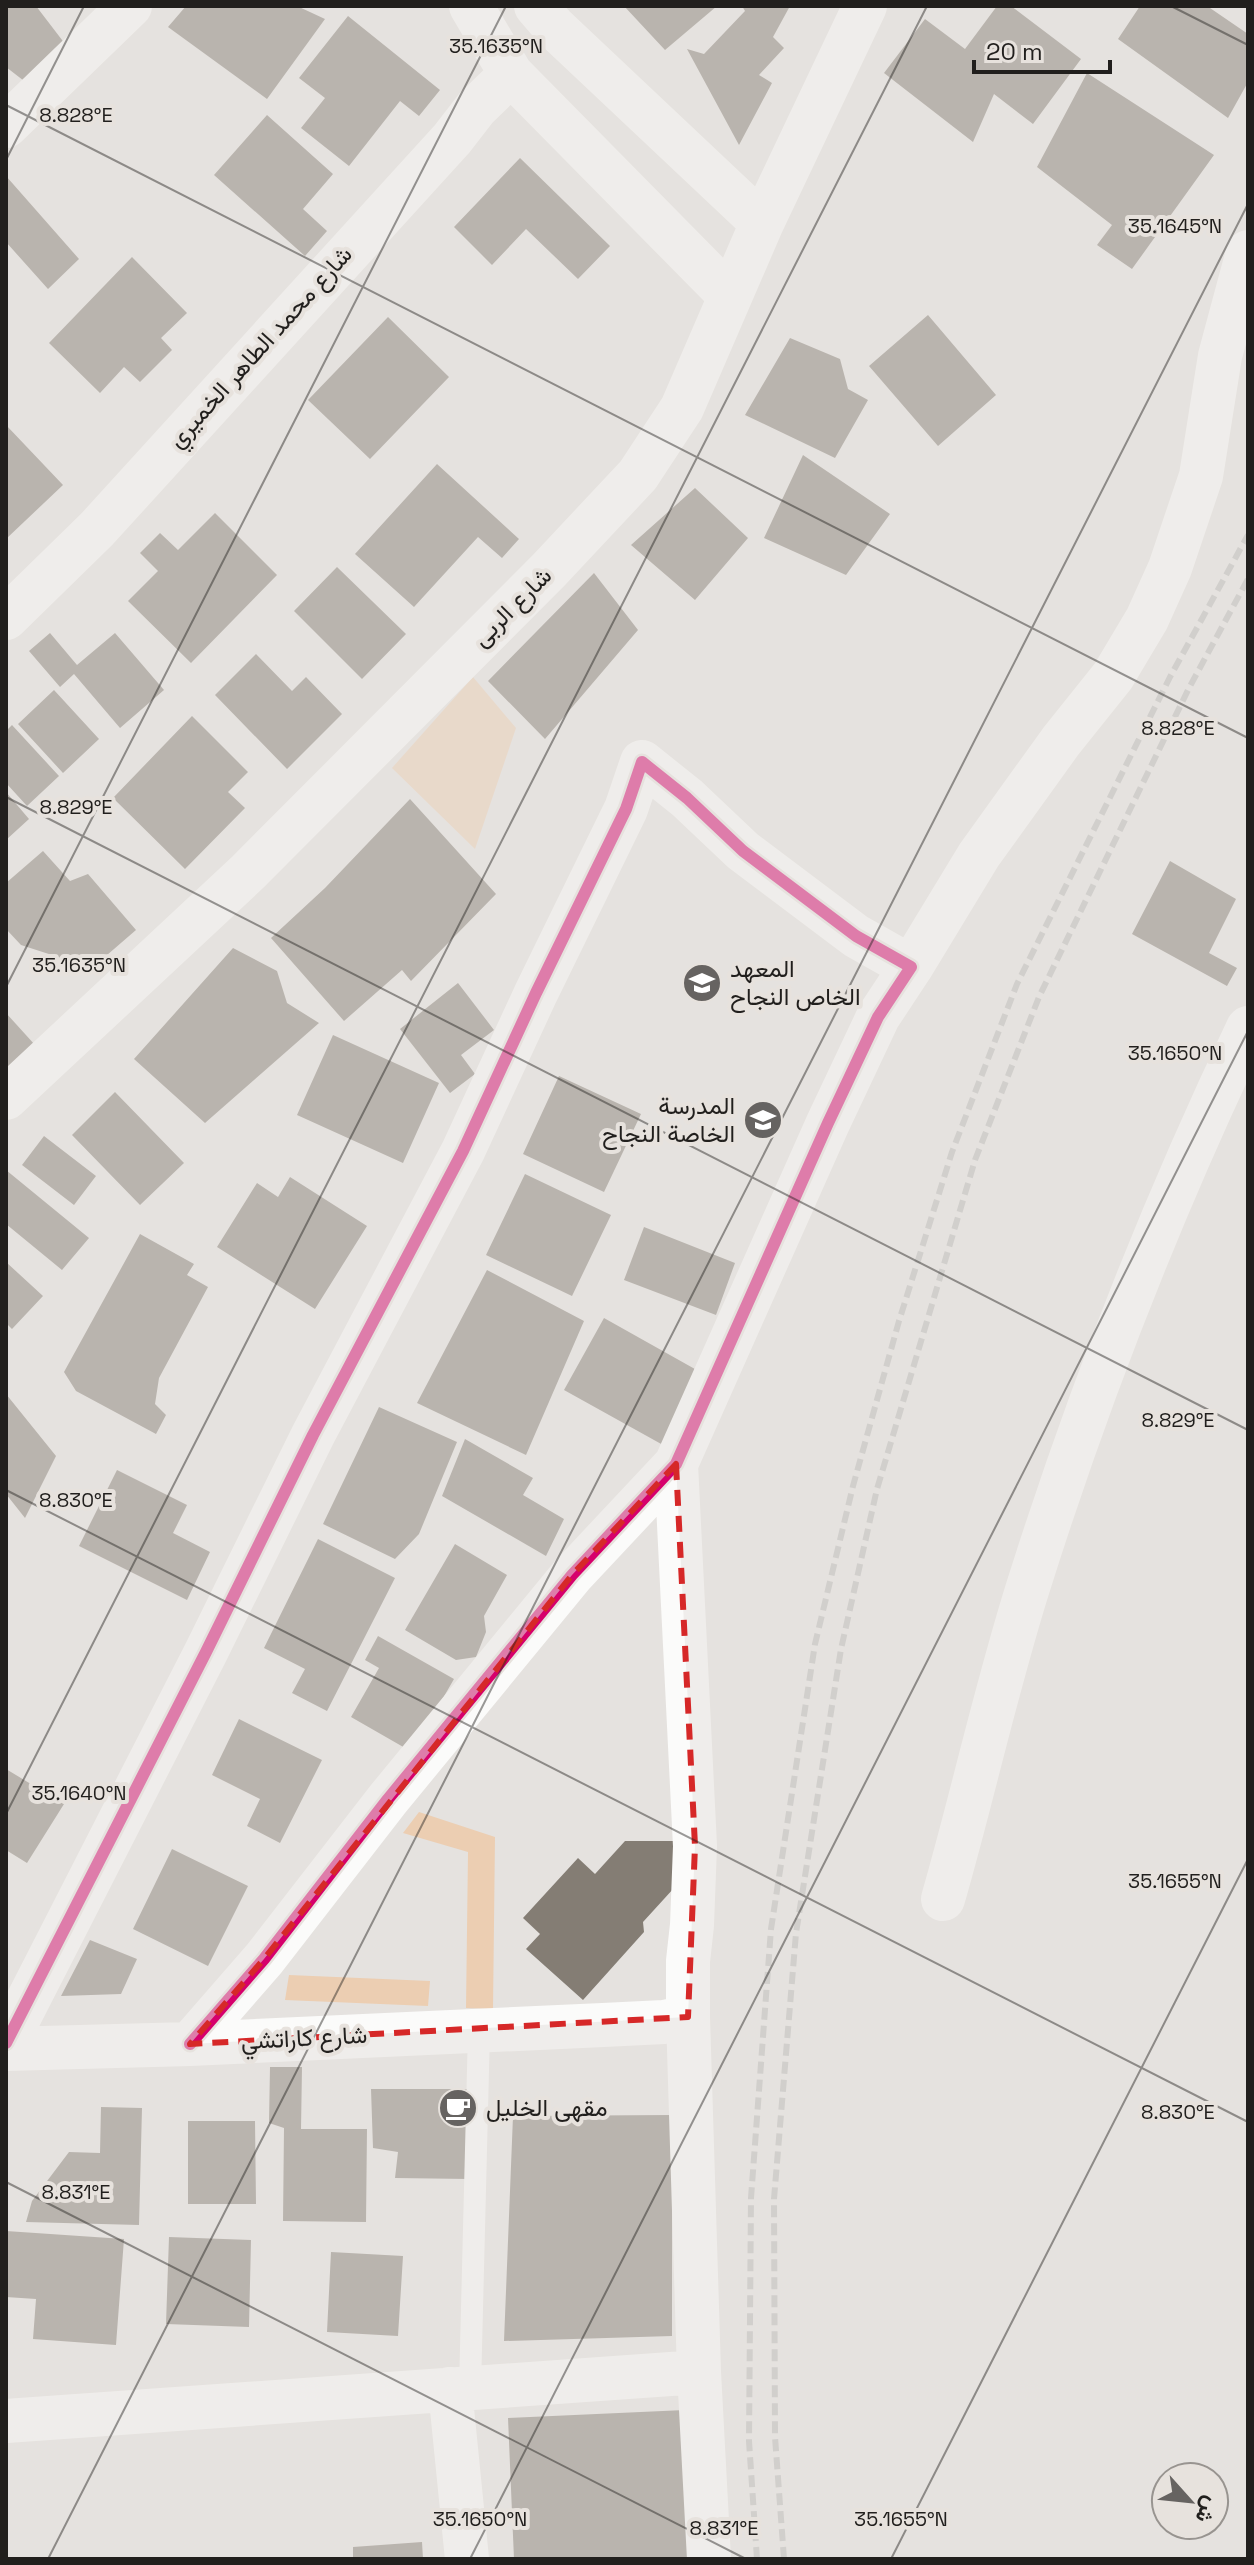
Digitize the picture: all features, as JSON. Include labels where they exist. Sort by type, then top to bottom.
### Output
[{"type":"street","points":[[12,110],[130,6]]},
{"type":"street","points":[[471,6],[511,74],[730,296]]},
{"type":"street","points":[[536,6],[554,27],[762,223]]},
{"type":"street","name":"شارع الربى","points":[[6,1098],[248,872],[538,581],[638,475],[682,408],[762,223],[865,6]]},
{"type":"street","name":"شارع محمد الطاهر الخميري","points":[[6,618],[97,529],[452,139],[476,108],[511,74]]},
{"type":"street","points":[[190,2044],[264,1959],[388,1799],[572,1575],[676,1464],[878,1017],[979,855],[1061,741],[1113,676],[1147,619],[1170,568],[1201,476],[1220,356],[1248,252]]},
{"type":"street","points":[[6,2046],[313,1435],[463,1151],[626,809],[642,762],[687,798],[743,851],[856,936],[911,967]]},
{"type":"street","points":[[943,1899],[1027,1588],[1066,1470],[1136,1283],[1202,1125],[1248,1028]]},
{"type":"street","points":[[676,1464],[695,1846],[688,2017],[699,2372],[709,2559]]},
{"type":"street","name":"شارع كاراتشي","points":[[6,2046],[190,2044],[664,2022],[688,2017]]},
{"type":"street","points":[[6,2421],[699,2372]]},
{"type":"street","points":[[460,2389],[467,2559]]},
{"type":"lane","points":[[460,2389],[479,2030]]},
{"type":"highlighted area","points":[[676,1464],[695,1846],[688,2017],[190,2044],[264,1959],[572,1575]]},
{"type":"shaded area","points":[[473,677],[516,728],[475,849],[392,768]]},
{"type":"shaded area","points":[[419,1812],[495,1837],[493,2009],[466,2008],[468,1852],[403,1833]]},
{"type":"shaded area","points":[[289,1975],[430,1981],[428,2006],[285,2000]]},
{"type":"building","points":[[6,6],[36,6],[72,53],[28,84],[6,67]]},
{"type":"building","points":[[186,6],[297,6],[325,19],[267,99],[168,27]]},
{"type":"building","points":[[624,6],[717,6],[665,50]]},
{"type":"building","points":[[742,6],[790,6],[773,37],[784,48],[759,75],[772,83],[739,145],[687,49],[704,54],[745,11]]},
{"type":"building","points":[[997,6],[1011,6],[1081,59],[1033,124],[994,94],[973,142],[884,73],[925,19],[965,49]]},
{"type":"building","points":[[1140,6],[1211,6],[1248,34],[1248,82],[1228,118],[1118,39]]},
{"type":"building","points":[[348,16],[440,90],[419,116],[400,101],[349,166],[301,128],[325,98],[299,78]]},
{"type":"building","points":[[1087,73],[1214,155],[1132,269],[1097,245],[1112,225],[1037,167]]},
{"type":"building","points":[[267,115],[333,174],[303,209],[327,231],[305,256],[214,175]]},
{"type":"building","points":[[520,158],[610,246],[578,279],[526,229],[492,265],[454,227]]},
{"type":"building","points":[[6,176],[79,259],[48,289],[6,242]]},
{"type":"building","points":[[132,257],[187,313],[161,338],[172,350],[140,382],[124,367],[100,393],[49,343]]},
{"type":"building","points":[[928,315],[996,395],[938,446],[869,366]]},
{"type":"building","points":[[388,317],[449,377],[370,459],[308,400]]},
{"type":"building","points":[[790,338],[840,359],[848,389],[868,400],[835,458],[745,415]]},
{"type":"building","points":[[6,425],[63,485],[6,539]]},
{"type":"building","points":[[803,455],[890,514],[846,575],[764,538]]},
{"type":"building","points":[[437,464],[519,539],[502,558],[478,537],[414,607],[355,554]]},
{"type":"building","points":[[695,488],[748,538],[695,600],[631,545]]},
{"type":"building","points":[[215,513],[277,575],[191,663],[128,601],[158,571],[140,553],[160,533],[178,550]]},
{"type":"building","points":[[337,567],[406,634],[362,679],[294,611]]},
{"type":"building","points":[[594,573],[638,630],[545,739],[488,681]]},
{"type":"building","points":[[50,633],[77,665],[115,633],[164,690],[120,728],[74,674],[60,687],[29,651]]},
{"type":"building","points":[[256,654],[292,691],[306,677],[342,714],[287,769],[215,695]]},
{"type":"building","points":[[54,690],[99,739],[63,773],[18,724]]},
{"type":"building","points":[[192,716],[248,772],[228,792],[245,808],[185,869],[113,798]]},
{"type":"building","points":[[12,725],[59,776],[27,806],[6,783],[6,731]]},
{"type":"building","points":[[6,792],[29,819],[6,840]]},
{"type":"building","points":[[410,799],[496,894],[411,981],[402,970],[344,1021],[271,938],[325,888]]},
{"type":"building","points":[[43,851],[70,881],[88,874],[136,930],[92,968],[21,945],[6,929],[6,883]]},
{"type":"building","points":[[1170,861],[1236,899],[1209,953],[1237,968],[1227,986],[1132,934]]},
{"type":"building","points":[[233,948],[277,971],[287,1003],[319,1023],[205,1123],[134,1059]]},
{"type":"building","points":[[458,983],[494,1030],[461,1055],[475,1074],[450,1093],[400,1029]]},
{"type":"building","points":[[6,1013],[35,1045],[6,1071]]},
{"type":"building","points":[[333,1035],[439,1083],[403,1163],[297,1115]]},
{"type":"building","points":[[559,1076],[641,1114],[604,1192],[523,1154]]},
{"type":"building","points":[[115,1092],[184,1163],[140,1205],[72,1135]]},
{"type":"building","points":[[44,1136],[96,1176],[74,1205],[22,1165]]},
{"type":"building","points":[[6,1170],[89,1238],[62,1270],[6,1224]]},
{"type":"building","points":[[525,1174],[611,1215],[572,1296],[486,1255]]},
{"type":"building","points":[[290,1177],[367,1226],[315,1309],[217,1247],[257,1183],[278,1197]]},
{"type":"building","points":[[644,1227],[735,1263],[716,1315],[624,1280]]},
{"type":"building","points":[[140,1234],[194,1264],[187,1275],[208,1287],[159,1378],[155,1404],[166,1415],[156,1434],[76,1391],[64,1372]]},
{"type":"building","points":[[6,1262],[43,1296],[12,1329],[6,1323]]},
{"type":"building","points":[[487,1270],[584,1321],[526,1455],[417,1403]]},
{"type":"building","points":[[604,1318],[702,1373],[663,1445],[564,1390]]},
{"type":"building","points":[[6,1394],[56,1456],[25,1518],[6,1494]]},
{"type":"building","points":[[379,1407],[457,1442],[419,1534],[395,1559],[323,1524]]},
{"type":"building","points":[[465,1439],[533,1478],[523,1495],[564,1519],[546,1556],[442,1496]]},
{"type":"building","points":[[117,1470],[187,1505],[173,1533],[210,1552],[187,1600],[79,1546]]},
{"type":"building","points":[[318,1539],[395,1578],[327,1711],[292,1693],[305,1669],[264,1648]]},
{"type":"building","points":[[455,1544],[507,1575],[484,1616],[486,1632],[476,1657],[456,1660],[405,1630]]},
{"type":"building","points":[[378,1636],[454,1679],[412,1752],[351,1717],[379,1668],[365,1660]]},
{"type":"building","points":[[239,1719],[322,1760],[280,1843],[247,1826],[260,1799],[212,1775]]},
{"type":"building","points":[[6,1769],[64,1804],[27,1863],[6,1850]]},
{"type":"building","points":[[625,1841],[674,1841],[674,1888],[643,1922],[644,1932],[583,2000],[526,1949],[540,1934],[523,1918],[578,1858],[595,1874]]},
{"type":"building","points":[[172,1849],[248,1886],[208,1966],[133,1929]]},
{"type":"building","points":[[90,1940],[137,1959],[121,1994],[61,1996]]},
{"type":"building","points":[[270,2067],[302,2067],[301,2129],[367,2129],[366,2222],[283,2221],[284,2128],[269,2123]]},
{"type":"building","points":[[371,2089],[468,2089],[469,2179],[395,2178],[398,2152],[373,2148]]},
{"type":"building","points":[[101,2107],[142,2108],[139,2225],[26,2222],[32,2201],[69,2152],[100,2153]]},
{"type":"building","points":[[672,2115],[672,2336],[504,2341],[513,2116]]},
{"type":"building","points":[[188,2121],[255,2121],[256,2204],[188,2204]]},
{"type":"building","points":[[6,2231],[124,2239],[116,2345],[33,2339],[36,2299],[6,2297]]},
{"type":"building","points":[[169,2237],[251,2240],[249,2327],[166,2324]]},
{"type":"building","points":[[331,2252],[403,2256],[398,2336],[327,2332]]},
{"type":"building","points":[[685,2410],[691,2559],[514,2559],[508,2418]]},
{"type":"building","points":[[422,2542],[423,2559],[353,2559],[353,2547]]},
{"type":"railway","points":[[757,2559],[749,2441],[751,2198],[771,1929],[815,1644],[853,1486],[899,1321],[952,1152],[1017,984],[1170,677],[1248,535]]},
{"type":"railway","points":[[784,2559],[775,2437],[774,2199],[796,1933],[841,1649],[877,1489],[975,1160],[1039,997],[1189,688],[1248,579]]},
{"type":"cycle path","points":[[6,2043],[313,1435],[463,1151],[626,809],[642,762],[687,798],[743,851],[856,936],[911,967],[878,1017],[676,1464],[572,1575],[388,1799],[264,1959],[190,2044]]},
{"type":"place","name":"المعهد الخاص النجاح","points":[[702,983]]},
{"type":"place","name":"المدرسة الخاصة النجاح","points":[[763,1120]]},
{"type":"place","name":"مقهى الخليل","points":[[458,2108]]}]
